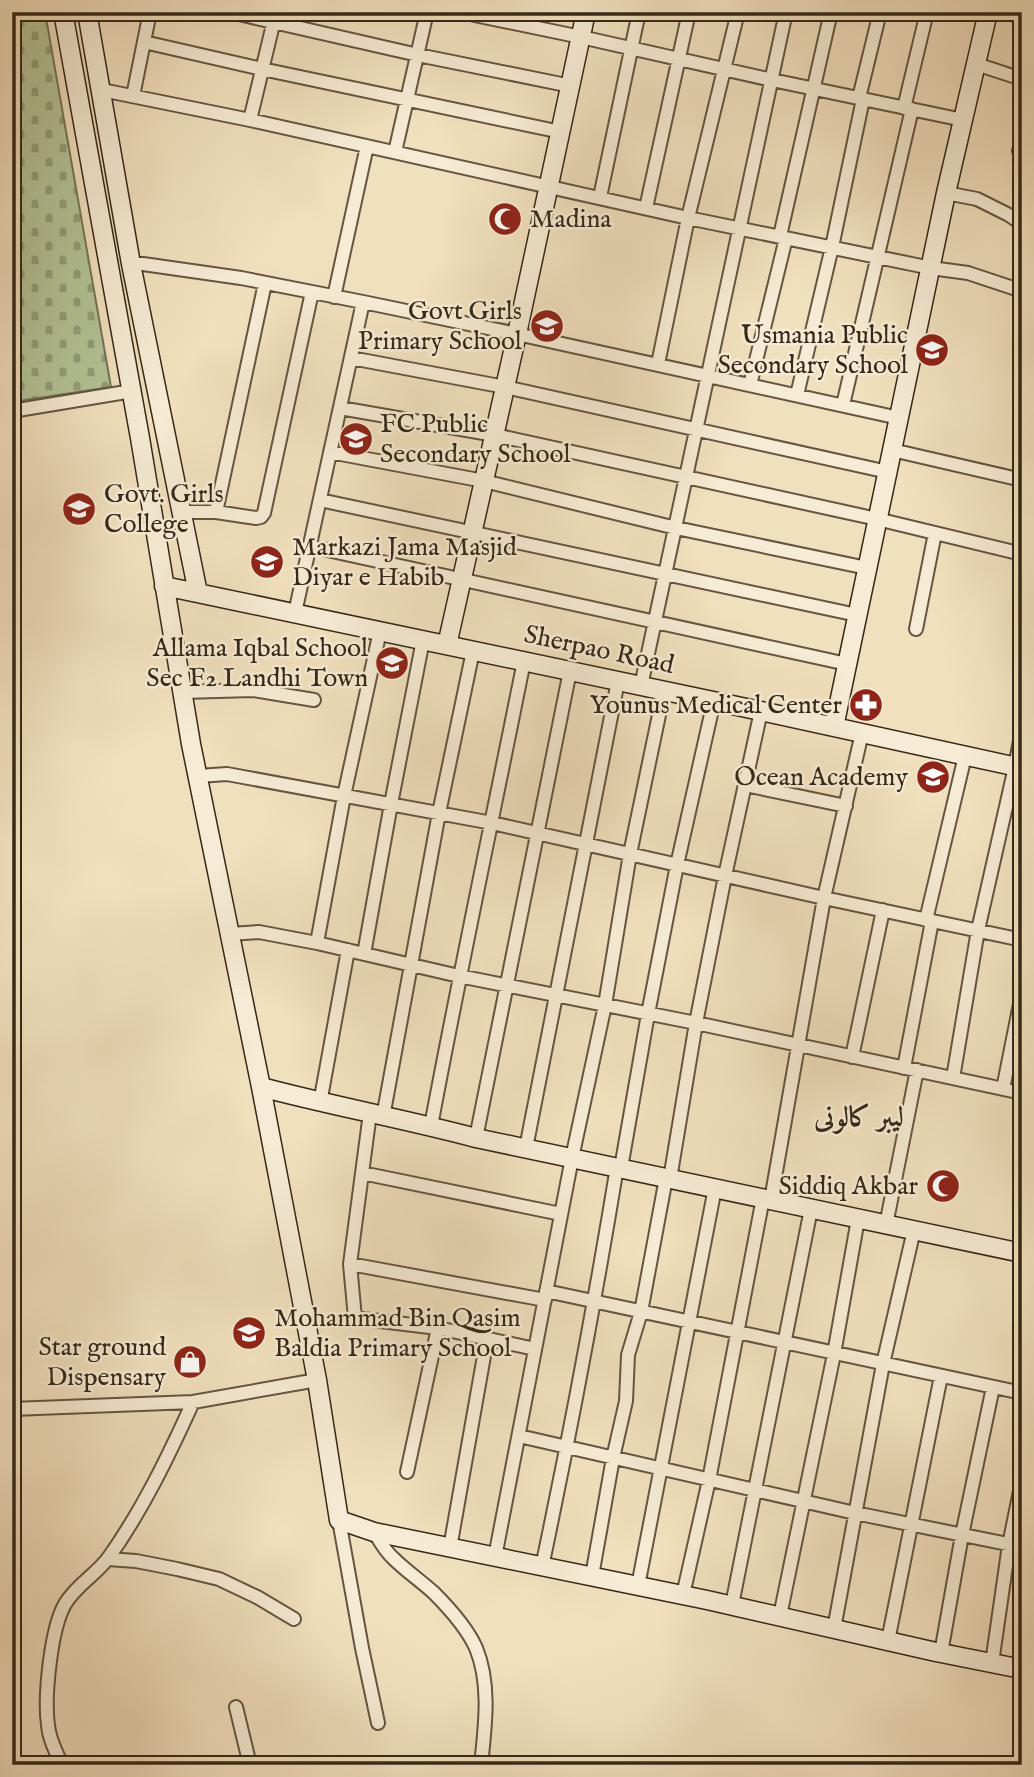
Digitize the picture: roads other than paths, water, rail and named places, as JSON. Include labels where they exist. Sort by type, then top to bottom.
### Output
[{"type":"street","points":[[63,12],[132,391],[182,692],[317,1380],[362,1648],[378,1723]]},
{"type":"street","points":[[88,12],[131,264],[198,593]]},
{"type":"street","points":[[133,96],[150,12]]},
{"type":"street","points":[[230,12],[275,17],[418,55],[571,86]]},
{"type":"street","points":[[395,152],[427,12]]},
{"type":"street","points":[[460,12],[963,120]]},
{"type":"street","points":[[447,645],[586,12]]},
{"type":"street","points":[[600,197],[639,12]]},
{"type":"street","points":[[646,208],[688,12]]},
{"type":"street","points":[[658,364],[688,218],[738,12]]},
{"type":"street","points":[[641,686],[786,12]]},
{"type":"street","points":[[750,385],[831,12]]},
{"type":"street","points":[[797,396],[832,247],[880,12]]},
{"type":"street","points":[[843,405],[877,257],[927,12]]},
{"type":"street","points":[[834,727],[946,193],[988,12]]},
{"type":"street","points":[[1007,12],[1022,18]]},
{"type":"street","points":[[250,120],[275,17]]},
{"type":"street","points":[[144,42],[561,132]]},
{"type":"street","points":[[976,64],[1022,79]]},
{"type":"street","points":[[102,90],[250,120],[688,218],[931,268],[968,273],[1022,291]]},
{"type":"street","points":[[334,296],[367,146]]},
{"type":"street","points":[[946,193],[977,199],[1022,224]]},
{"type":"street","points":[[131,264],[334,296],[899,418]]},
{"type":"street","points":[[216,512],[265,283]]},
{"type":"street","points":[[181,512],[216,512],[257,518],[264,513],[312,292]]},
{"type":"street","points":[[295,613],[363,302]]},
{"type":"street","points":[[351,358],[505,387],[887,472]]},
{"type":"street","points":[[12,411],[132,391]]},
{"type":"street","points":[[340,408],[495,435],[877,519],[1022,554]]},
{"type":"street","points":[[892,450],[1022,480]]},
{"type":"street","points":[[330,452],[484,481],[676,528],[867,568]]},
{"type":"street","points":[[320,500],[857,615]]},
{"type":"street","points":[[916,629],[934,533]]},
{"type":"street","points":[[309,547],[847,664]]},
{"type":"street","name":"Sherpao Road","points":[[164,586],[761,711],[1018,768]]},
{"type":"street","points":[[317,943],[344,796],[380,631]]},
{"type":"street","points":[[364,954],[423,640]]},
{"type":"street","points":[[473,651],[439,813],[412,965],[362,1173],[350,1264],[355,1318],[438,1328],[535,1349]]},
{"type":"street","points":[[431,1126],[524,661]]},
{"type":"street","points":[[476,1138],[570,671]]},
{"type":"street","points":[[526,1148],[618,681]]},
{"type":"street","points":[[182,692],[253,690],[314,701]]},
{"type":"street","points":[[495,1557],[572,1158],[605,1005],[630,854],[664,691]]},
{"type":"street","points":[[542,1567],[677,865],[714,701]]},
{"type":"street","points":[[592,1576],[626,1401],[628,1355],[641,1312],[725,876],[761,711]]},
{"type":"street","points":[[953,1078],[978,930],[1018,768],[1022,730]]},
{"type":"street","points":[[683,1595],[767,1199],[824,898],[862,733]]},
{"type":"street","points":[[886,1225],[929,920],[965,756]]},
{"type":"street","points":[[198,776],[227,774],[492,823],[1022,940]]},
{"type":"street","points":[[745,785],[846,806]]},
{"type":"street","points":[[852,1057],[883,911]]},
{"type":"street","points":[[230,934],[260,932],[317,943],[459,976],[696,1023],[1022,1093]]},
{"type":"street","points":[[320,1103],[348,950]]},
{"type":"street","points":[[1003,1089],[1022,994]]},
{"type":"street","points":[[261,1087],[476,1138],[1022,1253]]},
{"type":"street","points":[[362,1173],[561,1214]]},
{"type":"street","points":[[638,1586],[715,1188]]},
{"type":"street","points":[[732,1605],[811,1209]]},
{"type":"street","points":[[780,1616],[834,1354],[858,1219]]},
{"type":"street","points":[[834,1629],[883,1364],[914,1230]]},
{"type":"street","points":[[350,1264],[595,1302],[1022,1393]]},
{"type":"street","points":[[407,1472],[438,1328]]},
{"type":"street","points":[[450,1548],[487,1339]]},
{"type":"street","points":[[888,1641],[941,1376]]},
{"type":"street","points":[[12,1409],[193,1402],[317,1380]]},
{"type":"street","points":[[941,1653],[993,1387]]},
{"type":"street","points":[[62,1765],[48,1726],[46,1701],[58,1622],[65,1604],[108,1559],[148,1494],[193,1402]]},
{"type":"street","points":[[519,1436],[803,1502],[1016,1546]]},
{"type":"street","points":[[992,1663],[1016,1546],[1022,1481]]},
{"type":"street","points":[[340,1520],[374,1532],[732,1605],[1022,1669]]},
{"type":"street","points":[[374,1532],[391,1557],[449,1609],[475,1646],[481,1665],[485,1696],[481,1765]]},
{"type":"street","points":[[108,1559],[136,1561],[219,1579],[294,1619]]},
{"type":"street","points":[[236,1707],[250,1765]]},
{"type":"place","name":"Madina","points":[[505,219]]},
{"type":"place","name":"Govt Girls Primary School","points":[[547,326]]},
{"type":"place","name":"Usmania Public Secondary School","points":[[932,350]]},
{"type":"place","name":"FC Public Secondary School","points":[[356,439]]},
{"type":"place","name":"Govt. Girls College","points":[[79,509]]},
{"type":"place","name":"Markazi Jama Masjid Diyar e Habib","points":[[267,562]]},
{"type":"place","name":"Allama Iqbal School Sec F2 Landhi Town","points":[[392,663]]},
{"type":"place","name":"Younus Medical Center","points":[[866,705]]},
{"type":"place","name":"Ocean Academy","points":[[933,777]]},
{"type":"place","name":"Siddiq Akbar","points":[[943,1186]]},
{"type":"place","name":"Mohammad Bin Qasim Baldia Primary School","points":[[249,1333]]},
{"type":"place","name":"Star ground Dispensary","points":[[190,1362]]},
{"type":"district","name":"لیبر کالونی","points":[[859,1118]]}]
